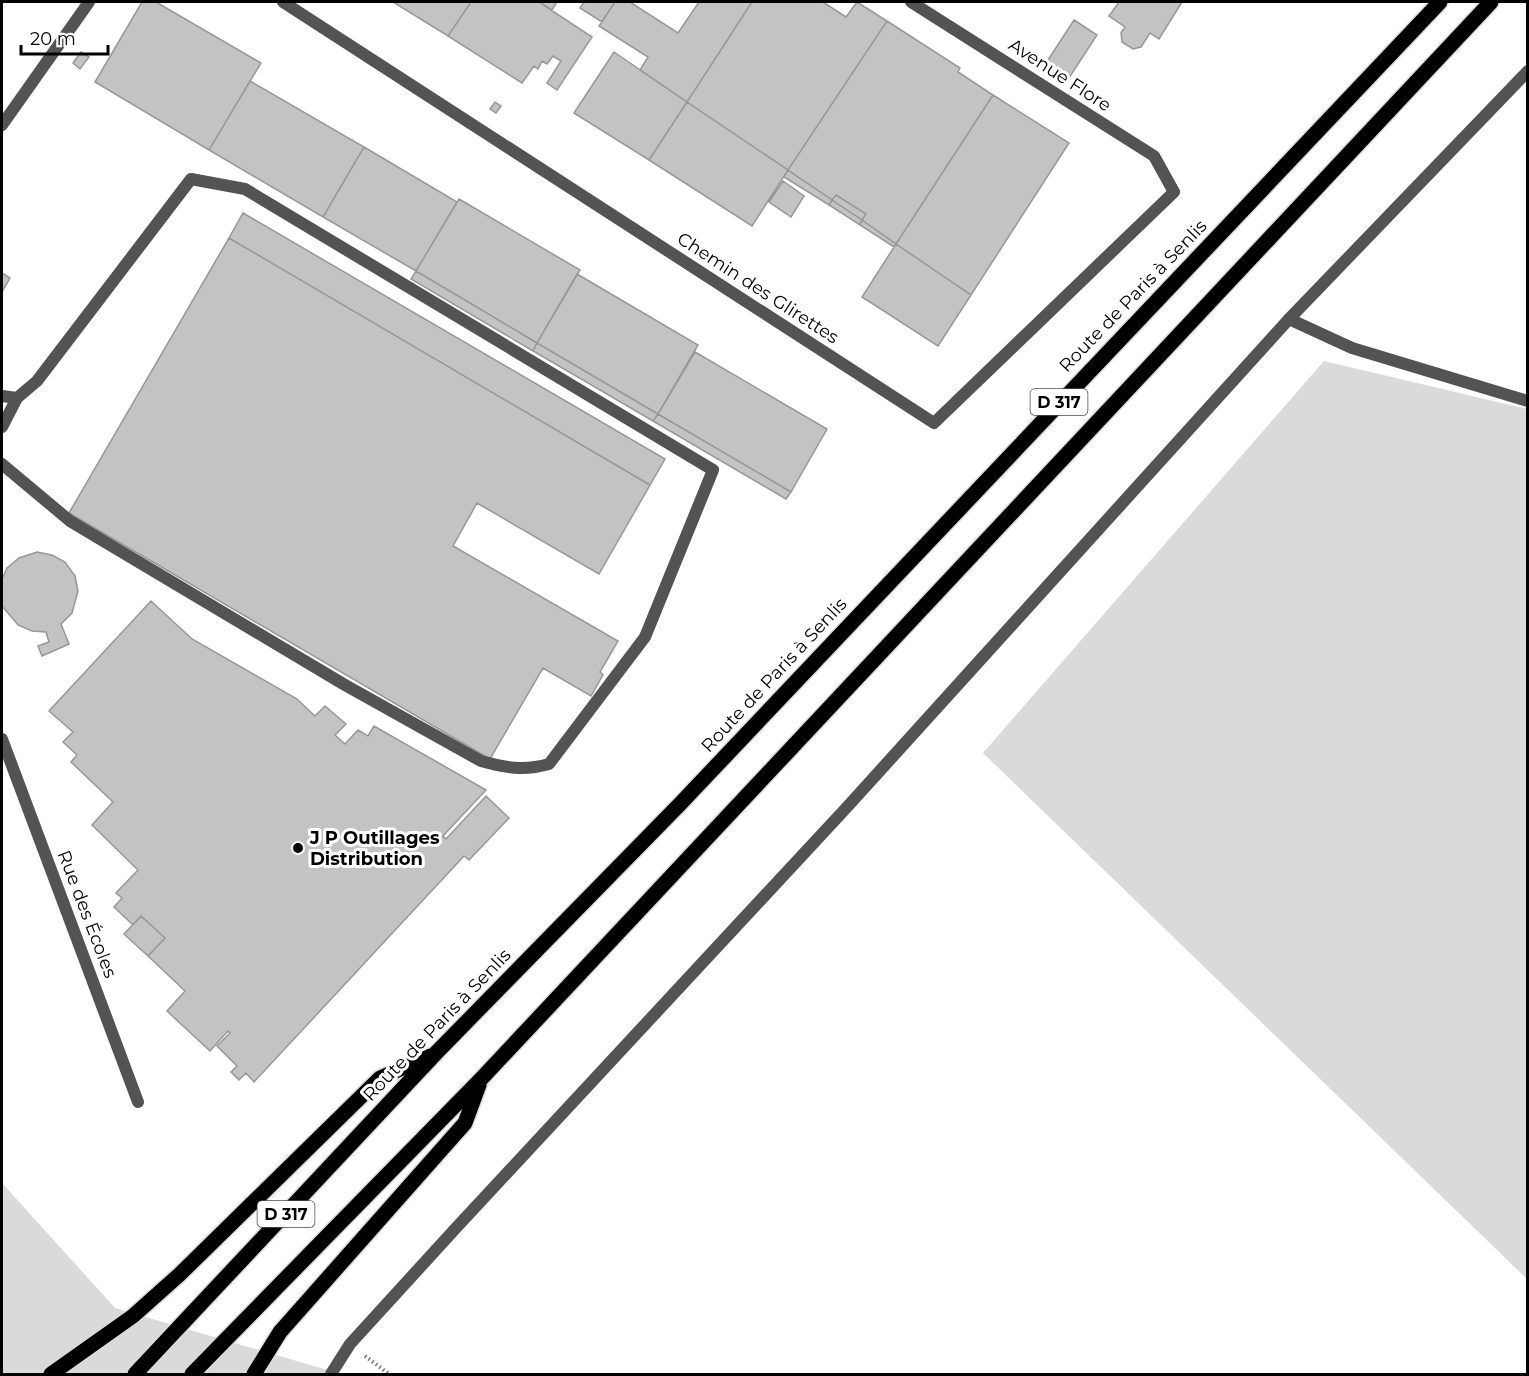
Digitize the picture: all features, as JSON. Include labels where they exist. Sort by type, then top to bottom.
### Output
[{"type":"main road","name":"Route de Paris à Senlis","points":[[135,1374],[436,1053],[680,804],[1440,2]]},
{"type":"main road","name":"D 317","points":[[192,1374],[482,1078],[1491,2]]},
{"type":"main road","points":[[51,1374],[133,1316],[179,1275],[380,1077],[436,1053]]},
{"type":"main road","points":[[254,1374],[280,1332],[465,1123],[482,1078]]},
{"type":"street","points":[[2,125],[89,2]]},
{"type":"street","name":"Chemin des Glirettes","points":[[284,2],[934,423],[1174,192]]},
{"type":"street","name":"Avenue Flore","points":[[911,2],[1154,156],[1174,192]]},
{"type":"street","points":[[331,1374],[350,1344],[848,806],[1289,319],[1527,71]]},
{"type":"street","points":[[2,427],[16,399],[36,381],[191,179],[245,189],[713,470],[645,637],[549,764],[529,770],[506,768],[481,761],[345,685],[70,521],[2,464]]},
{"type":"street","points":[[1289,319],[1352,348],[1527,401]]},
{"type":"street","points":[[2,396],[16,399]]},
{"type":"street","name":"Rue des Écoles","points":[[2,739],[138,1102]]},
{"type":"path","points":[[350,1344],[389,1374]]},
{"type":"shaded area","points":[[1324,361],[1527,409],[1527,1279],[983,753]]},
{"type":"shaded area","points":[[2,1183],[115,1308],[341,1374],[2,1374]]},
{"type":"building","points":[[142,2],[156,2],[261,63],[209,150],[95,82]]},
{"type":"building","points":[[393,2],[471,2],[448,36]]},
{"type":"building","points":[[471,2],[539,2],[592,37],[557,90],[547,83],[561,61],[553,56],[547,64],[542,61],[538,69],[534,66],[522,83],[448,36]]},
{"type":"building","points":[[539,2],[557,2],[552,10]]},
{"type":"building","points":[[584,2],[615,2],[602,22],[580,8]]},
{"type":"building","points":[[615,2],[630,2],[678,33],[699,2],[752,2],[687,102],[640,70],[648,57],[599,26]]},
{"type":"building","points":[[752,2],[823,2],[846,17],[857,2],[887,21],[788,170],[687,102]]},
{"type":"building","points":[[1119,2],[1182,2],[1159,39],[1150,33],[1141,47],[1133,49],[1122,42],[1121,33],[1125,27],[1109,16]]},
{"type":"building","points":[[1074,20],[1097,35],[1069,78],[1046,63]]},
{"type":"building","points":[[887,21],[960,68],[958,72],[993,95],[896,244],[862,220],[866,214],[836,195],[832,200],[788,170]]},
{"type":"building","points":[[81,52],[89,57],[80,69],[73,63]]},
{"type":"building","points":[[614,52],[687,102],[649,160],[574,113]]},
{"type":"building","points":[[250,81],[364,147],[323,217],[209,150]]},
{"type":"building","points":[[993,95],[1069,143],[971,295],[896,244]]},
{"type":"building","points":[[495,102],[501,106],[496,113],[490,109]]},
{"type":"building","points":[[687,102],[788,170],[752,226],[649,160]]},
{"type":"building","points":[[364,147],[457,202],[416,271],[323,217]]},
{"type":"building","points":[[788,170],[832,200],[829,205],[784,177]]},
{"type":"building","points":[[783,181],[804,196],[791,217],[769,202]]},
{"type":"building","points":[[836,195],[866,214],[862,220],[832,200]]},
{"type":"building","points":[[459,199],[580,270],[537,343],[416,271]]},
{"type":"building","points":[[832,200],[862,220],[860,225],[829,205]]},
{"type":"building","points":[[243,213],[665,459],[650,485],[229,238]]},
{"type":"building","points":[[862,220],[896,244],[894,247],[860,225]]},
{"type":"building","points":[[229,238],[650,485],[599,574],[477,503],[453,546],[618,641],[600,672],[603,675],[591,696],[543,668],[490,759],[69,513]]},
{"type":"building","points":[[896,244],[971,295],[938,346],[862,297]]},
{"type":"building","points":[[416,271],[537,343],[533,351],[411,279]]},
{"type":"building","points":[[2,273],[10,278],[2,292]]},
{"type":"building","points":[[577,274],[698,345],[658,414],[537,343]]},
{"type":"building","points":[[537,343],[658,414],[653,421],[533,351]]},
{"type":"building","points":[[695,352],[827,429],[791,492],[658,414]]},
{"type":"building","points":[[658,414],[791,492],[786,499],[653,421]]},
{"type":"building","points":[[37,552],[52,555],[65,562],[75,576],[78,591],[72,613],[61,624],[69,644],[42,656],[38,646],[49,642],[46,632],[32,631],[18,625],[2,606],[2,579],[7,568],[19,558]]},
{"type":"building","name":"J P Outillages Distribution","points":[[151,601],[192,639],[297,699],[315,716],[325,706],[346,724],[335,735],[345,744],[358,730],[368,736],[374,726],[486,790],[443,836],[446,839],[486,796],[509,818],[469,860],[464,856],[254,1082],[246,1073],[239,1080],[231,1072],[237,1066],[217,1046],[230,1033],[228,1031],[210,1051],[167,1011],[185,991],[148,956],[165,938],[141,916],[133,925],[114,907],[122,898],[116,893],[138,870],[92,825],[113,802],[71,762],[77,755],[63,742],[73,732],[49,711]]},
{"type":"building","points":[[141,916],[165,938],[148,956],[124,934]]},
{"type":"place","name":"J P Outillages Distribution","points":[[298,848]]}]
